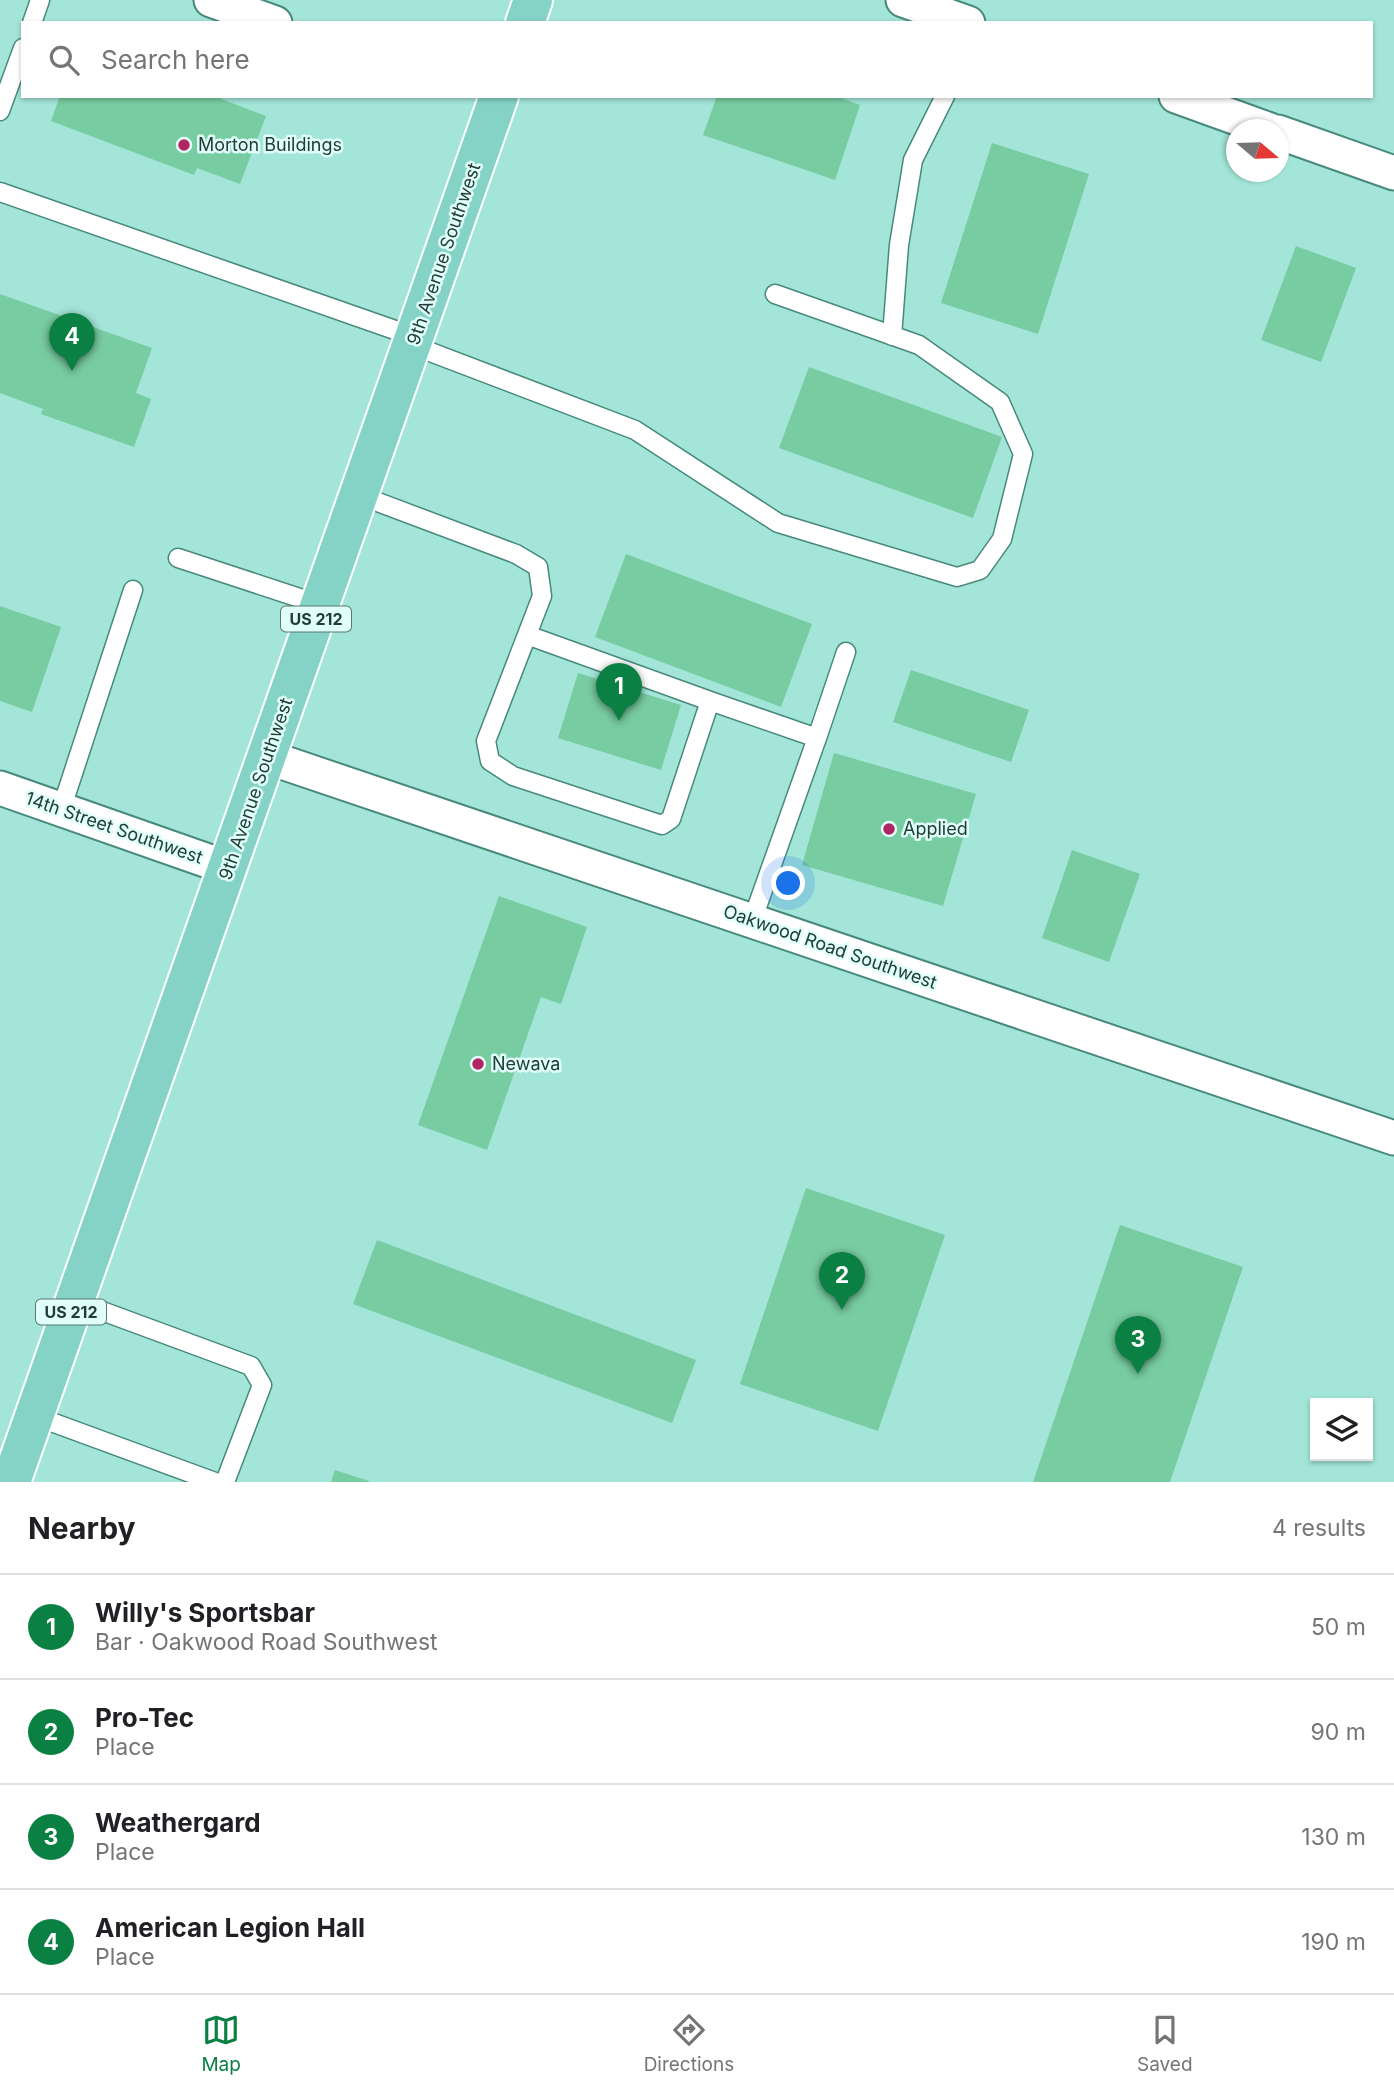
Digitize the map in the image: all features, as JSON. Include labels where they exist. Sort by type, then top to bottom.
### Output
[{"type":"main road","points":[[526,21],[533,0]]},
{"type":"main road","name":"9th Avenue Southwest","points":[[11,1482],[413,341],[492,98]]},
{"type":"street","points":[[211,0],[269,21]]},
{"type":"street","points":[[903,0],[962,21]]},
{"type":"street","points":[[1182,98],[1240,119]]},
{"type":"street","points":[[1289,136],[1394,173]]},
{"type":"street","name":"Oakwood Road Southwest","points":[[267,757],[1394,1138]]},
{"type":"street","name":"14th Street Southwest","points":[[0,788],[228,868]]},
{"type":"lane","points":[[33,21],[40,0]]},
{"type":"lane","points":[[0,111],[21,53]]},
{"type":"lane","points":[[892,336],[899,245],[913,160],[944,98]]},
{"type":"lane","points":[[0,192],[413,341],[635,430],[778,523],[957,577],[980,570],[1002,539],[1023,453],[1000,402],[919,345],[775,294]]},
{"type":"lane","points":[[359,495],[516,554],[538,567],[542,596],[486,741],[490,761],[513,776],[662,825],[671,819],[710,701]]},
{"type":"lane","points":[[178,558],[321,605]]},
{"type":"lane","points":[[61,810],[133,590]]},
{"type":"lane","points":[[527,635],[817,738]]},
{"type":"lane","points":[[752,921],[846,652]]},
{"type":"lane","points":[[75,1301],[251,1366],[262,1385],[225,1482]]},
{"type":"lane","points":[[35,1416],[215,1482]]},
{"type":"building","name":"Morton Buildings","points":[[59,98],[221,98],[266,116],[240,184],[197,168],[194,175],[51,121]]},
{"type":"building","points":[[716,98],[841,98],[860,105],[835,180],[703,135]]},
{"type":"building","points":[[992,143],[1089,174],[1038,334],[941,303]]},
{"type":"building","points":[[1296,246],[1356,268],[1321,362],[1261,340]]},
{"type":"building","points":[[0,294],[152,348],[136,393],[151,399],[134,447],[41,414],[43,409],[0,393]]},
{"type":"building","points":[[809,367],[1002,437],[973,518],[779,448]]},
{"type":"building","points":[[626,554],[812,624],[781,707],[595,637]]},
{"type":"building","points":[[0,606],[61,627],[32,712],[0,701]]},
{"type":"building","points":[[911,670],[1029,710],[1011,762],[893,722]]},
{"type":"building","points":[[578,673],[681,705],[661,770],[558,738]]},
{"type":"building","name":"Applied","points":[[834,753],[976,794],[943,906],[802,865]]},
{"type":"building","points":[[1072,850],[1140,874],[1109,962],[1042,938]]},
{"type":"building","name":"Newava","points":[[499,896],[587,927],[561,1004],[541,997],[487,1150],[418,1125]]},
{"type":"building","points":[[806,1188],[945,1235],[878,1431],[740,1384]]},
{"type":"building","points":[[1120,1225],[1243,1267],[1170,1482],[1033,1482]]},
{"type":"building","points":[[377,1240],[696,1360],[672,1423],[353,1304]]},
{"type":"building","points":[[335,1470],[369,1481],[369,1482],[331,1482]]},
{"type":"place","name":"Morton Buildings","points":[[184,145]]},
{"type":"place","name":"American Legion Hall","points":[[72,371]]},
{"type":"place","name":"Willy's Sportsbar","points":[[619,721]]},
{"type":"place","name":"Applied","points":[[889,829]]},
{"type":"place","name":"Newava","points":[[478,1064]]},
{"type":"place","name":"Pro-Tec","points":[[842,1310]]},
{"type":"place","name":"Weathergard","points":[[1138,1374]]}]
